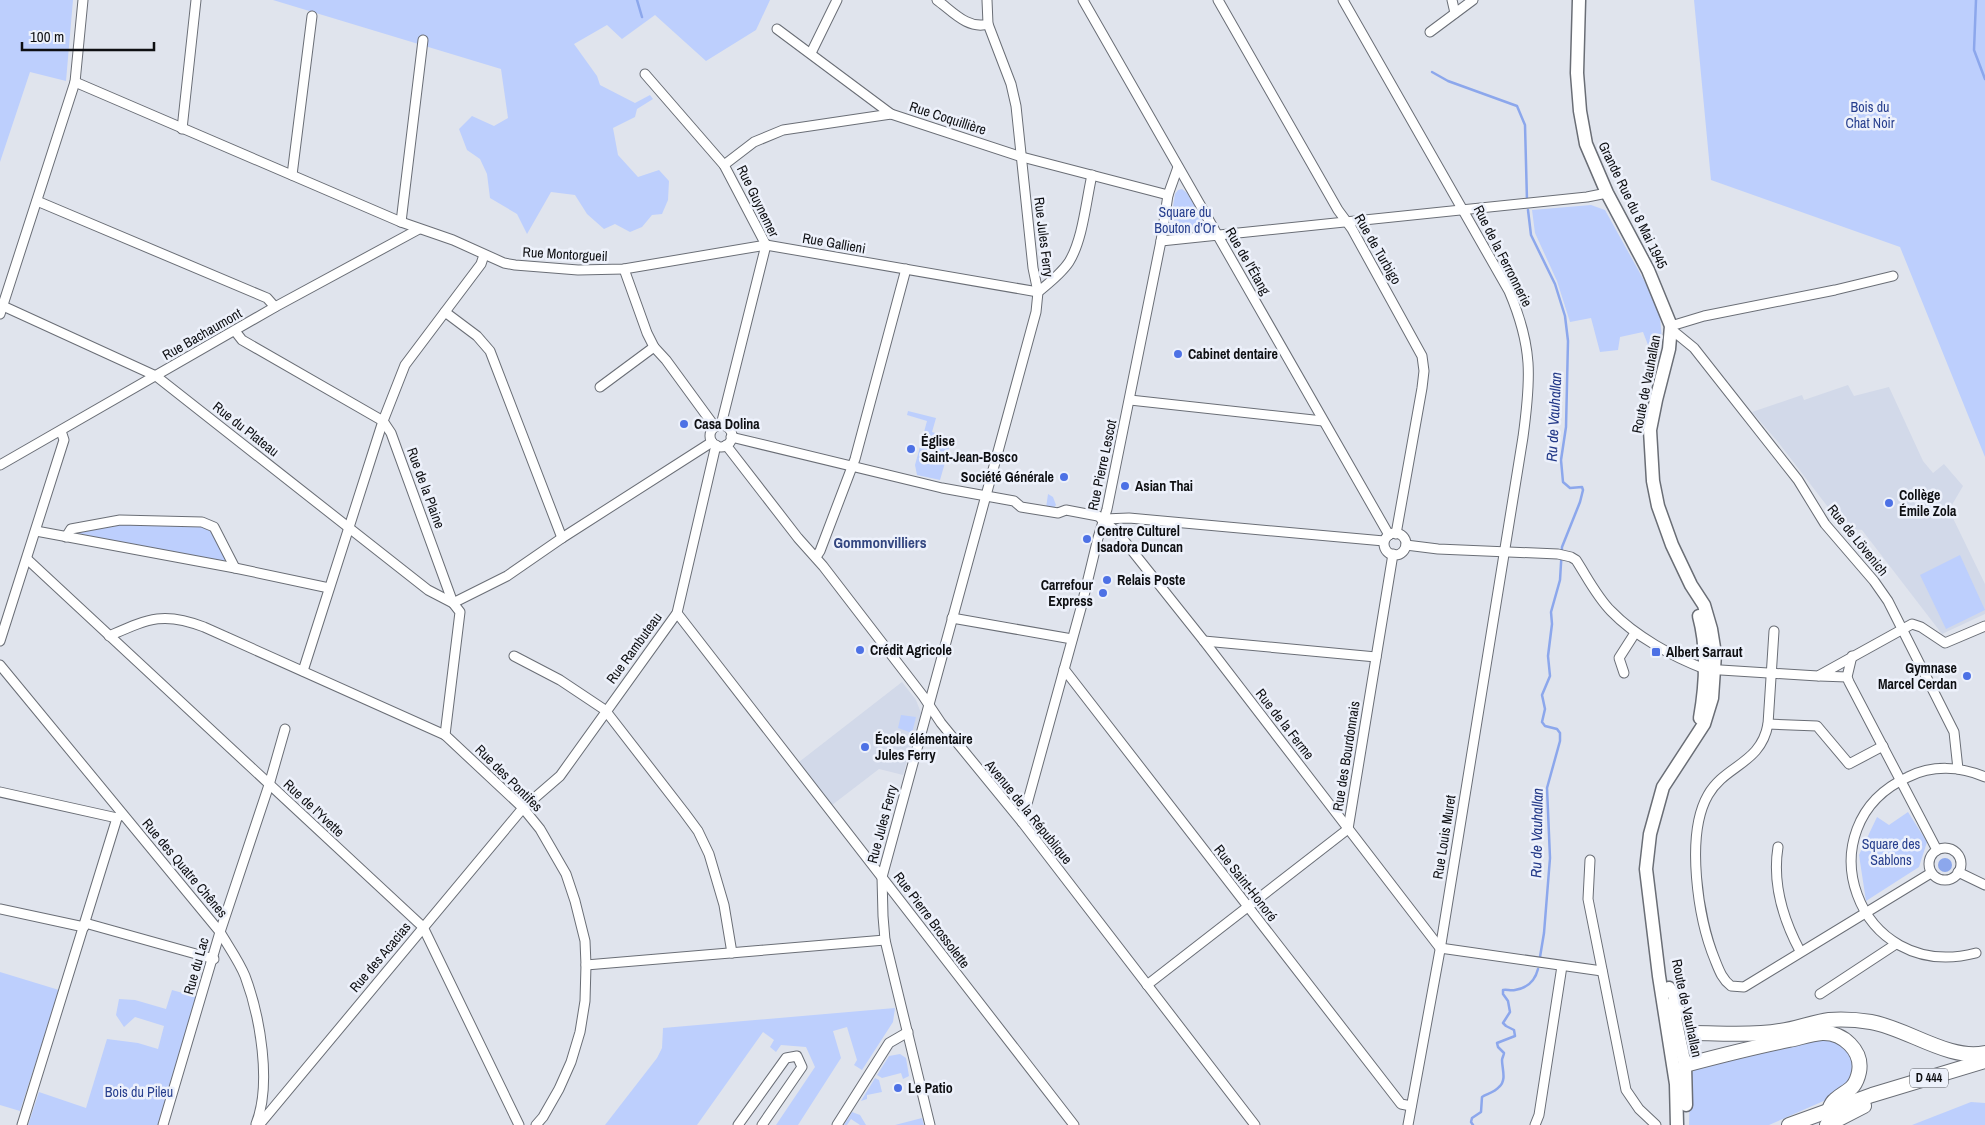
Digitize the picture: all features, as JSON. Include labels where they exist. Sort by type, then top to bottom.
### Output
[{"type":"main road","name":"Grande Rue du 8 Mai 1945","points":[[1579,0],[1577,73],[1580,111],[1586,144],[1607,193],[1648,270],[1671,328]]},
{"type":"main road","name":"Route de Vauhallan","points":[[1671,328],[1669,349],[1650,430],[1651,457],[1658,506],[1672,544],[1691,585],[1710,669],[1692,744],[1663,787],[1650,834],[1646,869],[1649,903],[1678,1103],[1677,1125]]},
{"type":"main road","name":"Route de Vauhallan","points":[[1653,929],[1669,988],[1674,995],[1686,1036],[1685,1125]]},
{"type":"main road","points":[[1829,1110],[1834,1100],[1849,1091],[1859,1071],[1858,1060],[1854,1050],[1847,1042],[1836,1035],[1822,1033],[1759,1046],[1685,1065],[1672,1054],[1686,1036],[1779,1032],[1829,1020],[1873,1022],[1958,1052],[1979,1055],[1985,1053]]},
{"type":"main road","name":"D 444","points":[[1789,1125],[1872,1095],[1985,1061]]},
{"type":"main road","points":[[1827,1125],[1865,1105],[1872,1095]]},
{"type":"street","points":[[2,310],[75,82],[83,0]]},
{"type":"street","points":[[182,129],[196,0]]},
{"type":"street","points":[[811,53],[837,0]]},
{"type":"street","points":[[936,0],[969,24],[979,27],[988,24]]},
{"type":"street","name":"Rue Jules Ferry","points":[[930,1125],[885,940],[882,877],[985,497],[988,476],[1036,312],[1038,292],[1033,268],[1016,106],[1011,84],[988,24],[987,0]]},
{"type":"street","name":"Rue de l'Étang","points":[[1083,0],[1390,537]]},
{"type":"street","name":"Rue de Turbigo","points":[[1218,0],[1347,222],[1422,356],[1424,371],[1422,388],[1390,537]]},
{"type":"street","name":"Rue de la Ferronnerie","points":[[1344,0],[1464,210],[1509,291],[1519,314],[1526,340],[1529,388],[1504,552]]},
{"type":"street","points":[[1452,0],[1455,13]]},
{"type":"street","points":[[1430,32],[1473,0]]},
{"type":"street","points":[[292,175],[312,16]]},
{"type":"street","points":[[777,29],[890,114]]},
{"type":"street","points":[[401,222],[422,40]]},
{"type":"street","name":"Rue Guynemer","points":[[645,74],[724,165],[766,245],[718,426],[710,434],[714,444]]},
{"type":"street","name":"Rue Montorgueil","points":[[75,82],[401,222],[453,240],[484,255],[515,265],[578,270],[624,269],[647,333],[654,347],[718,426],[729,429],[729,441]]},
{"type":"street","name":"Rue Coquillière","points":[[724,165],[754,142],[783,130],[890,114],[1022,157],[1168,195]]},
{"type":"street","name":"Rue Pierre Lescot","points":[[1022,822],[1104,519],[1130,400],[1161,241],[1168,195],[1178,167]]},
{"type":"street","points":[[1038,292],[1054,279],[1069,262],[1077,247],[1092,175]]},
{"type":"street","points":[[1161,241],[1587,197],[1607,193]]},
{"type":"street","points":[[37,201],[267,298],[275,307]]},
{"type":"street","name":"Rue Bachaumont","points":[[0,465],[275,307],[419,229]]},
{"type":"street","name":"Rue Gallieni","points":[[624,269],[766,245],[1038,292]]},
{"type":"street","points":[[303,671],[383,421],[405,365],[481,264],[484,255]]},
{"type":"street","points":[[816,557],[820,551],[852,466],[906,269]]},
{"type":"street","points":[[1671,328],[1704,316],[1835,290],[1893,276]]},
{"type":"street","name":"Rue du Plateau","points":[[2,310],[156,376],[428,590],[453,603]]},
{"type":"street","points":[[445,312],[478,336],[490,351],[562,538]]},
{"type":"street","name":"Rue de Lövenich","points":[[1671,328],[1694,348],[1798,480],[1825,524],[1874,581],[1888,601],[1954,732],[1958,769]]},
{"type":"street","points":[[235,331],[242,340],[383,421]]},
{"type":"street","points":[[600,387],[654,347]]},
{"type":"street","points":[[1130,400],[1323,421]]},
{"type":"street","name":"Rue de la Plaine","points":[[383,421],[391,433],[453,603],[460,612],[446,735]]},
{"type":"street","points":[[0,641],[64,440],[61,431]]},
{"type":"street","points":[[453,603],[507,576],[562,538],[714,444],[729,441],[943,484],[985,497],[1014,501],[1021,507],[1058,513],[1066,510],[1098,516],[1104,519],[1129,518],[1390,537],[1402,536],[1406,545]]},
{"type":"street","name":"Avenue de la République","points":[[729,441],[798,538],[816,557],[941,723],[1022,822],[1255,1125]]},
{"type":"street","name":"Rue Rambuteau","points":[[523,808],[560,776],[605,710],[677,613],[714,444]]},
{"type":"street","name":"Rue de la Ferme","points":[[1104,519],[1118,533],[1204,641],[1440,948]]},
{"type":"street","points":[[66,538],[71,529],[120,520],[202,522],[214,527],[235,568]]},
{"type":"street","points":[[36,531],[235,568],[330,588]]},
{"type":"street","points":[[1390,537],[1385,550],[1393,554],[1400,554],[1406,545]]},
{"type":"street","points":[[1406,545],[1438,549],[1561,555],[1576,560],[1609,610],[1635,633],[1692,664],[1710,669],[1847,677]]},
{"type":"street","name":"Rue Louis Muret","points":[[1408,1125],[1440,948],[1504,552]]},
{"type":"street","name":"Rue des Bourdonnais","points":[[1148,985],[1348,829],[1393,554]]},
{"type":"street","name":"Rue de l'Yvette","points":[[26,559],[423,927],[519,1125]]},
{"type":"street","name":"Rue Pierre Brossolette","points":[[677,613],[882,877],[892,893],[1074,1125]]},
{"type":"street","name":"Rue des Pontifes","points":[[109,636],[149,620],[170,617],[204,627],[446,735],[523,808],[552,847],[566,874],[576,901],[583,933],[586,965],[585,1001],[580,1032],[571,1062],[551,1103],[536,1125]]},
{"type":"street","points":[[952,618],[1072,638]]},
{"type":"street","points":[[1818,676],[1912,624],[1922,627],[1945,643],[1985,626]]},
{"type":"street","points":[[1774,631],[1768,724],[1765,739],[1759,748],[1712,789],[1706,797],[1700,818],[1696,879],[1706,939],[1721,976],[1734,987],[1748,984],[1931,873]]},
{"type":"street","points":[[1624,673],[1618,658],[1635,633]]},
{"type":"street","points":[[1204,641],[1376,657]]},
{"type":"street","points":[[514,656],[560,680],[605,710],[698,831],[709,854],[719,883],[732,953]]},
{"type":"street","points":[[1852,656],[1847,677],[1937,850]]},
{"type":"street","name":"Rue des Quatre Chênes","points":[[0,665],[119,816],[220,932],[244,975],[261,1033],[263,1077],[260,1114],[257,1125]]},
{"type":"street","name":"Rue Saint-Honoré","points":[[1064,669],[1401,1104],[1411,1106]]},
{"type":"street","points":[[1768,724],[1817,726],[1848,764],[1883,746]]},
{"type":"street","name":"Rue du Lac","points":[[163,1125],[214,959],[220,932],[269,785],[285,729]]},
{"type":"street","points":[[1976,953],[1949,958],[1935,958],[1896,944],[1874,925],[1865,912],[1854,887],[1851,869],[1854,840],[1859,825],[1877,798],[1901,780],[1922,772],[1942,768],[1958,769],[1985,777]]},
{"type":"street","points":[[0,792],[119,816],[22,1125]]},
{"type":"street","name":"Rue des Acacias","points":[[257,1125],[523,808]]},
{"type":"street","points":[[1778,847],[1777,872],[1780,901],[1791,933],[1800,951]]},
{"type":"street","points":[[1947,849],[1956,853],[1960,862],[1958,872],[1952,878],[1943,880],[1931,873],[1930,860],[1937,850],[1947,849]]},
{"type":"street","points":[[1590,860],[1588,899],[1626,1090],[1639,1109],[1656,1125]]},
{"type":"street","points":[[1958,872],[1985,885]]},
{"type":"street","points":[[0,908],[85,925],[214,959]]},
{"type":"street","points":[[586,965],[885,940]]},
{"type":"street","points":[[1820,994],[1896,944]]},
{"type":"street","points":[[1440,948],[1602,971]]},
{"type":"street","points":[[1535,1125],[1539,1115],[1562,966]]},
{"type":"street","points":[[837,1125],[889,1043],[908,1032]]},
{"type":"street","points":[[738,1125],[786,1058],[797,1056],[802,1067],[762,1125]]},
{"type":"shaded area","name":"Collège Émile Zola","points":[[1848,385],[1854,396],[1889,387],[1923,461],[1933,473],[1944,464],[1963,486],[1949,510],[1985,584],[1985,614],[1942,634],[1862,530],[1844,528],[1778,442],[1752,412],[1802,395],[1804,400]]},
{"type":"shaded area","name":"École élémentaire Jules Ferry","points":[[902,682],[916,700],[921,713],[903,775],[879,769],[832,805],[799,762]]},
{"type":"shaded area","points":[[1945,858],[1950,860],[1952,865],[1950,870],[1945,872],[1940,870],[1938,865],[1940,860]]},
{"type":"green space","points":[[0,0],[73,0],[66,81],[30,72],[0,162]]},
{"type":"green space","points":[[273,0],[770,0],[756,30],[706,61],[655,15],[622,39],[607,25],[574,44],[597,76],[600,85],[635,103],[650,95],[653,99],[637,109],[635,117],[613,128],[618,155],[638,177],[659,170],[669,181],[668,200],[662,214],[652,215],[642,227],[630,232],[615,224],[604,229],[587,214],[575,195],[551,192],[527,234],[517,214],[490,198],[487,174],[480,159],[467,150],[459,129],[472,116],[494,126],[508,118],[501,69]]},
{"type":"green space","name":"Bois du Chat Noir","points":[[1694,0],[1985,0],[1985,457],[1900,247],[1711,180]]},
{"type":"green space","name":"Square du Bouton d’Or","points":[[1182,189],[1187,193],[1208,228],[1206,233],[1174,235],[1169,233],[1175,194],[1178,190]]},
{"type":"green space","points":[[1591,205],[1605,210],[1651,293],[1660,317],[1662,340],[1648,345],[1643,332],[1620,337],[1618,350],[1600,352],[1591,318],[1570,322],[1557,281],[1535,233],[1532,210]]},
{"type":"green space","points":[[908,411],[936,418],[932,432],[952,438],[940,480],[917,475],[915,465],[927,421],[907,415]]},
{"type":"green space","points":[[1048,494],[1053,497],[1056,505],[1053,509],[1046,508]]},
{"type":"green space","points":[[117,524],[200,525],[212,531],[226,560],[222,562],[76,533],[78,531]]},
{"type":"green space","points":[[1960,555],[1985,610],[1946,629],[1920,575]]},
{"type":"green space","points":[[901,715],[916,717],[912,733],[898,728]]},
{"type":"green space","name":"Square des Sablons","points":[[1908,812],[1927,842],[1919,867],[1866,901],[1859,855],[1877,817],[1889,825]]},
{"type":"green space","points":[[0,972],[59,990],[20,1111],[0,1105]]},
{"type":"green space","name":"Bois du Pileu","points":[[172,990],[197,997],[158,1125],[28,1125],[39,1092],[86,1108],[107,1039],[138,1043],[158,1049],[164,1026],[135,1017],[124,1027],[116,1015],[119,999],[135,1000],[166,1009]]},
{"type":"green space","points":[[895,1008],[893,1022],[862,1070],[854,1065],[857,1060],[847,1027],[833,1031],[841,1058],[798,1125],[776,1125],[815,1067],[806,1047],[781,1045],[776,1052],[770,1047],[774,1040],[763,1032],[697,1125],[605,1125],[657,1058],[662,1048],[663,1028]]},
{"type":"green space","points":[[1815,1037],[1840,1040],[1854,1061],[1853,1079],[1835,1096],[1769,1125],[1689,1125],[1690,1082],[1691,1074],[1696,1068]]},
{"type":"green space","points":[[900,1054],[906,1058],[909,1076],[903,1079],[901,1073],[882,1078],[877,1075],[889,1056]]},
{"type":"green space","points":[[875,1078],[879,1080],[882,1092],[867,1095],[867,1099],[861,1101]]},
{"type":"green space","points":[[1971,1102],[1985,1103],[1985,1125],[1912,1125]]},
{"type":"green space","points":[[852,1112],[860,1115],[866,1125],[860,1125],[851,1119],[847,1125],[844,1125]]},
{"type":"green space","points":[[922,1118],[924,1125],[895,1125]]},
{"type":"waterway","points":[[637,0],[642,17]]},
{"type":"waterway","points":[[1976,0],[1974,50],[1985,79]]},
{"type":"waterway","name":"Ru de Vauhallan","points":[[1432,72],[1448,81],[1517,106],[1525,125],[1527,201]]},
{"type":"waterway","name":"Ru de Vauhallan","points":[[1528,210],[1531,235],[1555,284],[1565,316],[1568,341],[1566,427],[1561,460],[1563,482],[1570,488],[1582,487],[1583,490],[1562,547],[1560,580],[1551,612],[1552,624],[1548,656],[1550,676],[1542,695],[1545,709],[1542,722],[1545,726],[1557,729],[1560,733],[1560,741],[1547,788],[1550,858],[1544,933],[1540,957]]},
{"type":"waterway","name":"Ru de Vauhallan","points":[[1473,1125],[1471,1122],[1472,1118],[1481,1112],[1482,1097],[1495,1090],[1503,1081],[1502,1060],[1504,1053],[1497,1043],[1515,1036],[1514,1030],[1503,1023],[1510,1012],[1503,990],[1515,990],[1527,986],[1535,977],[1538,969]]},
{"type":"place","name":"Cabinet dentaire","points":[[1178,354]]},
{"type":"place","name":"Casa Dolina","points":[[684,424]]},
{"type":"place","name":"Église Saint-Jean-Bosco","points":[[911,449]]},
{"type":"place","name":"Société Générale","points":[[1064,477]]},
{"type":"place","name":"Asian Thai","points":[[1125,486]]},
{"type":"place","name":"Collège Émile Zola","points":[[1889,503]]},
{"type":"place","name":"Centre Culturel Isadora Duncan","points":[[1087,539]]},
{"type":"place","name":"Relais Poste","points":[[1107,580]]},
{"type":"place","name":"Carrefour Express","points":[[1103,593]]},
{"type":"place","name":"Crédit Agricole","points":[[860,650]]},
{"type":"place","name":"Albert Sarraut","points":[[1656,652]]},
{"type":"place","name":"Gymnase Marcel Cerdan","points":[[1967,676]]},
{"type":"place","name":"École élémentaire Jules Ferry","points":[[865,747]]},
{"type":"place","name":"Le Patio","points":[[898,1088]]},
{"type":"district","name":"Gommonvilliers","points":[[880,543]]}]
